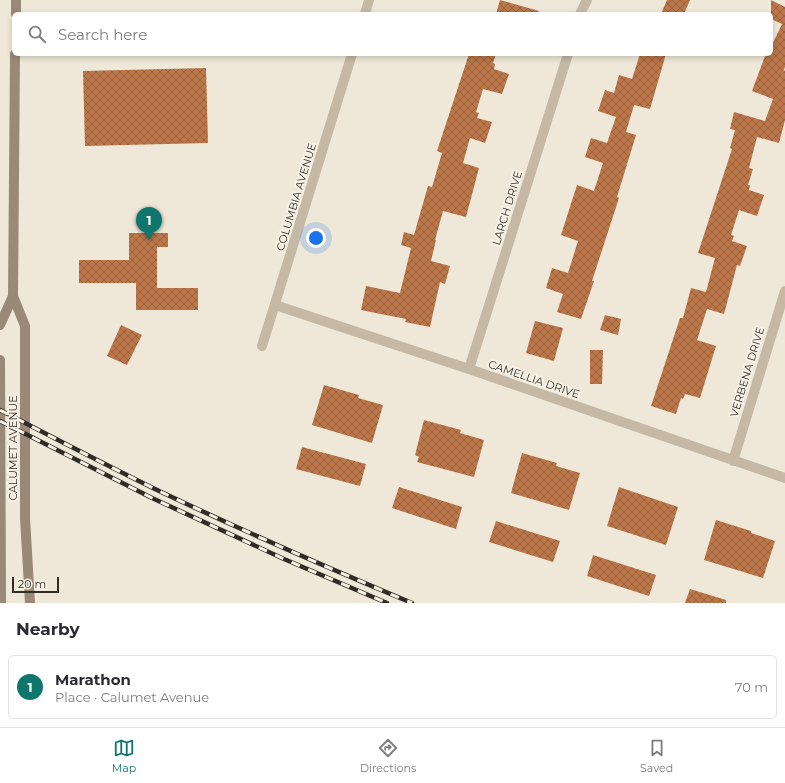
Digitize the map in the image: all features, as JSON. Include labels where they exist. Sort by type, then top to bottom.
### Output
[{"type":"main road","points":[[16,0],[16,12]]},
{"type":"main road","name":"CALUMET AVENUE","points":[[15,56],[13,296],[24,326],[24,518],[30,603]]},
{"type":"main road","name":"CALUMET AVENUE","points":[[0,325],[13,296]]},
{"type":"main road","name":"CALUMET AVENUE","points":[[0,360],[1,603]]},
{"type":"street","points":[[366,12],[369,0]]},
{"type":"street","points":[[581,12],[587,0]]},
{"type":"street","name":"COLUMBIA AVENUE","points":[[262,346],[351,56]]},
{"type":"street","name":"LARCH DRIVE","points":[[469,369],[567,56]]},
{"type":"street","name":"VERBENA DRIVE","points":[[733,461],[785,291]]},
{"type":"street","name":"CAMELLIA DRIVE","points":[[275,306],[469,369],[785,478]]},
{"type":"building","points":[[500,0],[539,11],[539,12],[497,12]]},
{"type":"building","points":[[667,0],[690,0],[685,12],[662,12]]},
{"type":"building","points":[[771,0],[785,7],[785,67],[779,83],[784,70],[785,120],[779,143],[757,137],[749,168],[753,169],[748,185],[750,185],[749,190],[764,195],[757,216],[739,210],[731,235],[734,236],[732,241],[747,246],[740,266],[737,265],[724,314],[707,309],[697,340],[716,346],[700,398],[685,394],[683,399],[681,398],[676,414],[651,406],[680,318],[683,318],[691,288],[706,292],[715,258],[698,253],[732,149],[730,148],[735,130],[730,129],[734,112],[765,121],[773,99],[752,91],[765,56],[773,56],[773,43],[782,24],[773,20],[773,12],[771,12]]},
{"type":"building","points":[[468,56],[495,56],[493,63],[495,64],[494,69],[509,74],[502,94],[483,89],[476,112],[479,113],[477,118],[492,122],[485,143],[470,138],[463,163],[479,168],[466,217],[443,211],[431,261],[450,266],[445,284],[440,282],[430,327],[405,322],[406,319],[361,310],[366,286],[400,293],[411,248],[401,245],[404,232],[414,235],[428,186],[432,187],[442,153],[437,151]]},
{"type":"building","points":[[639,56],[665,56],[650,109],[634,105],[626,132],[636,135],[617,197],[619,198],[581,319],[557,312],[563,294],[546,288],[552,268],[568,273],[578,241],[561,235],[577,185],[594,191],[603,163],[585,157],[591,138],[607,143],[616,117],[598,111],[605,90],[614,93],[619,75],[632,79]]},
{"type":"building","points":[[206,68],[208,143],[85,146],[83,71]]},
{"type":"building","points":[[129,233],[168,233],[168,247],[157,247],[157,288],[198,288],[198,310],[136,310],[136,283],[79,283],[79,260],[129,260]]},
{"type":"building","points":[[605,315],[621,319],[618,335],[600,330]]},
{"type":"building","points":[[535,321],[563,328],[554,361],[526,353]]},
{"type":"building","points":[[121,325],[142,335],[127,365],[107,356]]},
{"type":"building","points":[[590,350],[603,350],[602,384],[590,384]]},
{"type":"building","points":[[324,385],[359,395],[358,398],[383,405],[372,443],[312,425]]},
{"type":"building","points":[[424,420],[461,430],[460,433],[484,440],[474,477],[417,462],[419,457],[415,455]]},
{"type":"building","points":[[302,447],[366,464],[360,486],[296,469]]},
{"type":"building","points":[[522,453],[557,463],[556,466],[580,473],[569,510],[511,493]]},
{"type":"building","points":[[399,487],[462,507],[456,529],[392,508]]},
{"type":"building","points":[[619,487],[678,507],[666,545],[607,526]]},
{"type":"building","points":[[716,520],[751,531],[751,533],[775,541],[763,578],[704,560]]},
{"type":"building","points":[[496,521],[560,541],[553,562],[489,542]]},
{"type":"building","points":[[593,555],[656,575],[649,596],[587,576]]},
{"type":"building","points":[[690,589],[726,600],[726,603],[685,603]]},
{"type":"railway","points":[[0,410],[189,505],[412,603]]},
{"type":"railway","points":[[0,421],[152,498],[284,559],[387,603]]},
{"type":"place","name":"Marathon","points":[[149,240]]}]
